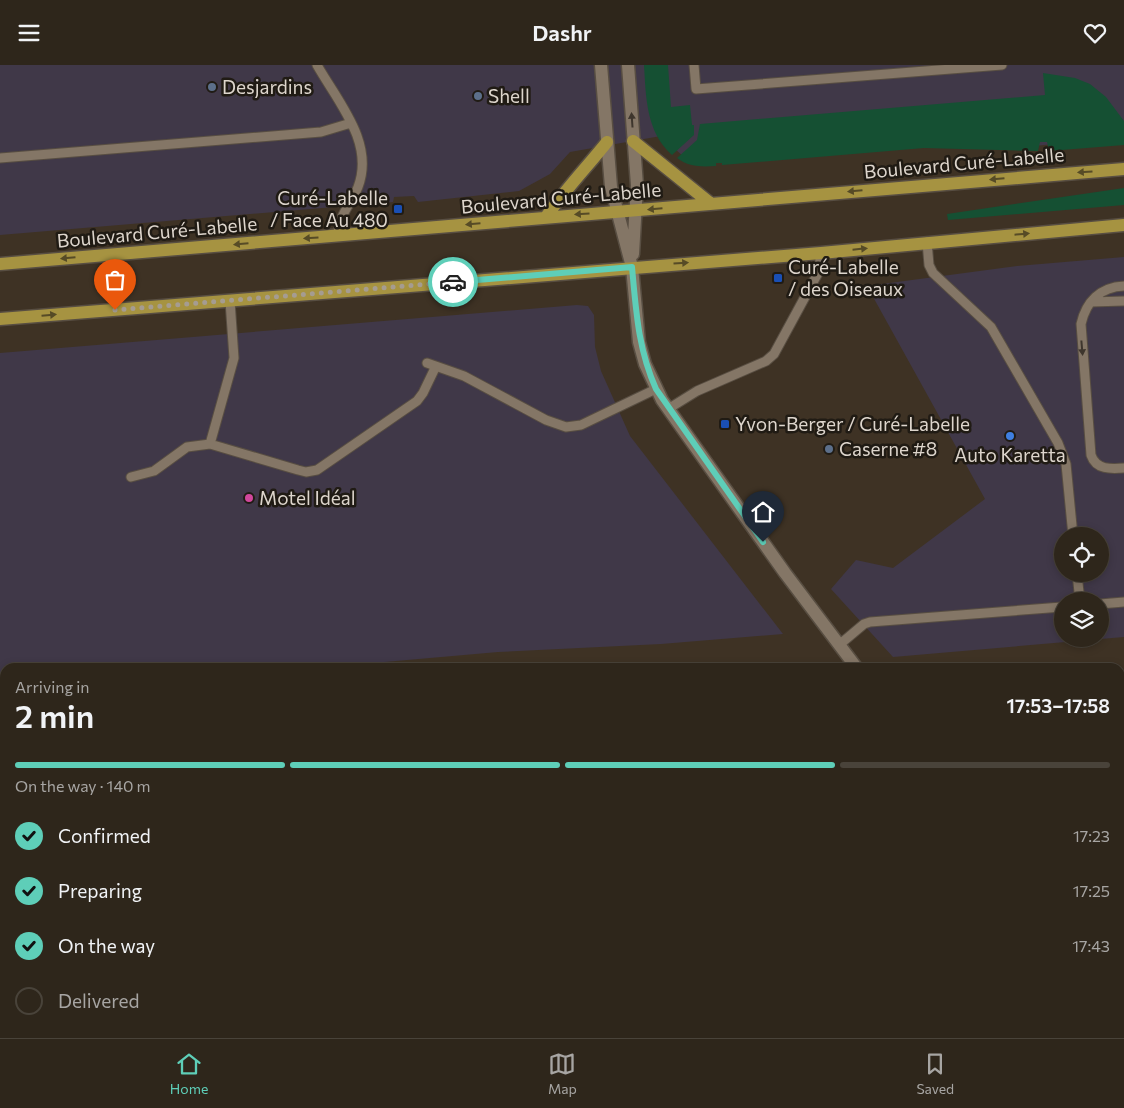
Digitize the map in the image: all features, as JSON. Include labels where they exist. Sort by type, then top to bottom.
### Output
[{"type":"main road","points":[[546,217],[567,188],[584,171],[607,141]]},
{"type":"main road","points":[[634,141],[710,203]]},
{"type":"main road","name":"Boulevard Curé-Labelle","points":[[0,264],[1124,169]]},
{"type":"main road","points":[[0,319],[821,253],[1124,225]]},
{"type":"street","points":[[601,65],[612,187],[632,267]]},
{"type":"street","points":[[628,65],[637,185],[632,267],[639,342],[645,364],[656,389],[668,409],[853,663]]},
{"type":"lane","points":[[318,65],[361,144],[363,163],[358,185],[339,221],[338,236]]},
{"type":"lane","points":[[694,65],[696,89],[1002,65]]},
{"type":"lane","points":[[0,158],[321,132],[351,123]]},
{"type":"lane","points":[[927,242],[929,265],[933,273],[991,327],[1058,443],[1066,463],[1072,527]]},
{"type":"lane","points":[[668,409],[697,391],[766,361],[774,354],[818,273],[821,253]]},
{"type":"lane","points":[[1120,468],[1097,465],[1091,455],[1080,324],[1090,302],[1104,289],[1124,286]]},
{"type":"lane","points":[[210,444],[234,358],[230,301]]},
{"type":"lane","points":[[1090,302],[1124,301]]},
{"type":"lane","points":[[131,477],[154,471],[187,447],[210,444],[306,472],[317,470],[412,405],[423,393],[432,364],[464,376],[546,420],[566,427],[581,425],[598,419],[656,389]]},
{"type":"lane","points":[[1109,603],[1124,602]]},
{"type":"lane","points":[[839,645],[870,622],[1054,608]]},
{"type":"shaded area","points":[[0,65],[1124,65],[1124,138],[1033,146],[912,145],[686,159],[661,136],[570,152],[550,174],[519,191],[418,202],[414,196],[394,197],[393,202],[0,235]]},
{"type":"shaded area","points":[[1124,257],[1124,637],[1109,638],[1109,592],[1054,592],[1054,643],[893,657],[831,589],[856,560],[893,568],[985,499],[867,286],[1017,266]]},
{"type":"shaded area","points":[[577,305],[588,306],[594,315],[595,347],[601,371],[630,436],[783,634],[661,644],[498,652],[373,663],[0,663],[0,353]]},
{"type":"green space","points":[[644,65],[668,65],[671,107],[690,105],[694,135],[672,155],[663,146],[652,125],[647,101]]},
{"type":"green space","points":[[1043,73],[1075,78],[1090,84],[1106,97],[1124,121],[1124,145],[1049,151],[1047,142],[1040,142],[1038,151],[924,148],[722,165],[722,163],[716,163],[716,166],[691,165],[677,158],[697,140],[700,124],[1045,95]]},
{"type":"green space","points":[[1124,188],[1124,205],[948,220],[947,214]]},
{"type":"way so far","points":[[115,310],[453,282]]},
{"type":"place","name":"Desjardins","points":[[212,87]]},
{"type":"place","name":"Shell","points":[[478,96]]},
{"type":"place","name":"Curé-Labelle / Face Au 480","points":[[398,209]]},
{"type":"place","name":"Curé-Labelle / des Oiseaux","points":[[778,278]]},
{"type":"place","name":"Yvon-Berger / Curé-Labelle","points":[[725,424]]},
{"type":"place","name":"Auto Karetta","points":[[1010,436]]},
{"type":"place","name":"Caserne #8","points":[[829,449]]},
{"type":"place","name":"Motel Idéal","points":[[249,498]]},
{"type":"route","points":[[453,282],[632,267],[639,342],[645,364],[656,389],[668,409],[763,542]]}]
